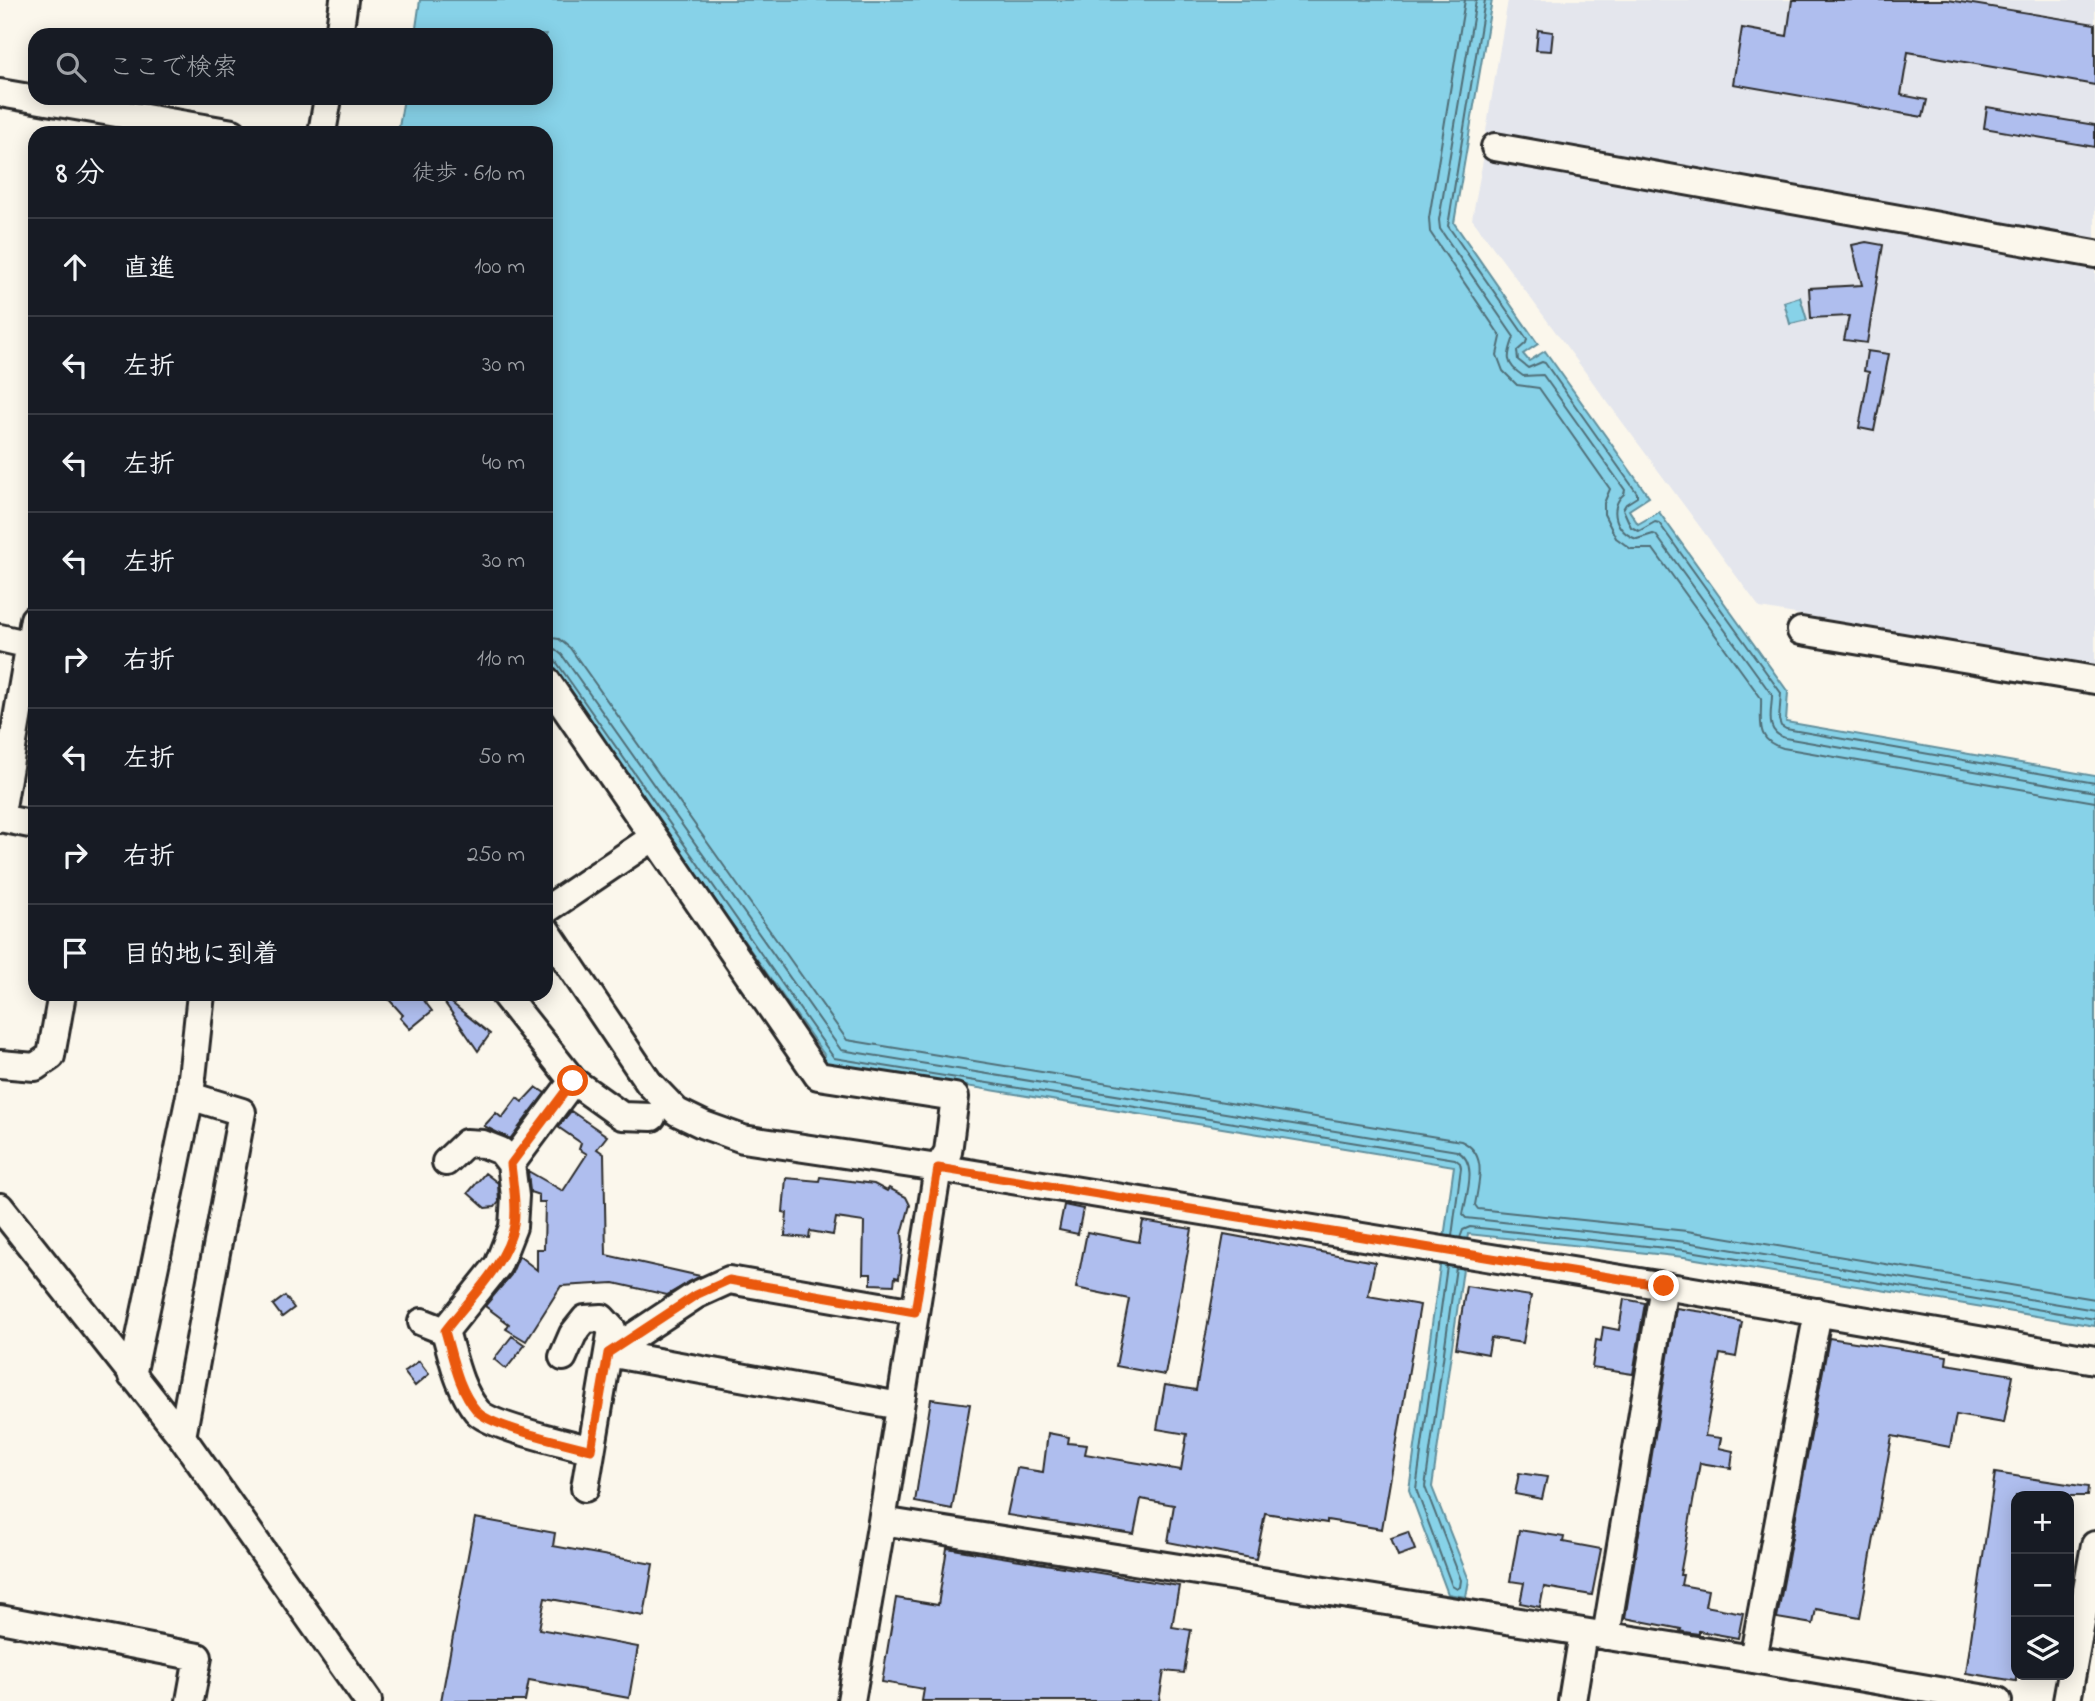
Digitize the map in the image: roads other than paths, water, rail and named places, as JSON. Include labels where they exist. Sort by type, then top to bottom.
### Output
[{"type":"street","points":[[340,28],[344,0]]},
{"type":"street","points":[[0,93],[28,98]]},
{"type":"street","points":[[70,105],[192,126]]},
{"type":"street","points":[[323,126],[327,105]]},
{"type":"street","points":[[1496,147],[2095,254]]},
{"type":"street","points":[[1801,631],[2095,680]]},
{"type":"street","points":[[0,638],[28,645]]},
{"type":"street","points":[[28,668],[0,818],[28,824]]},
{"type":"street","points":[[553,690],[818,1076],[955,1097],[948,1152],[938,1168],[851,1701]]},
{"type":"street","points":[[553,905],[654,838]]},
{"type":"street","points":[[553,940],[649,1083],[677,1112],[743,1139],[1664,1286],[2095,1360]]},
{"type":"street","points":[[0,1064],[35,1067],[51,1056],[61,1001]]},
{"type":"street","points":[[132,1376],[190,1096],[200,1001]]},
{"type":"street","points":[[510,1001],[573,1081],[622,1116],[652,1117]]},
{"type":"street","points":[[511,1164],[573,1081]]},
{"type":"street","points":[[182,1437],[242,1112],[190,1096]]},
{"type":"street","points":[[446,1162],[466,1143],[483,1144],[502,1151],[511,1164],[515,1196],[513,1227],[498,1265],[433,1326],[464,1391],[479,1414],[510,1427],[591,1450]]},
{"type":"street","points":[[0,1207],[182,1437],[368,1701]]},
{"type":"street","points":[[608,1353],[696,1295],[729,1280],[915,1312]]},
{"type":"street","points":[[1572,1701],[1595,1634],[1664,1286]]},
{"type":"street","points":[[1753,1659],[1818,1312]]},
{"type":"street","points":[[563,1357],[573,1334],[585,1319],[602,1318],[612,1329],[584,1488]]},
{"type":"street","points":[[608,1353],[901,1406]]},
{"type":"street","points":[[882,1521],[1753,1659],[1998,1701]]},
{"type":"street","points":[[2067,1701],[2095,1545]]},
{"type":"street","points":[[0,1619],[198,1657],[190,1701]]},
{"type":"water","points":[[420,0],[1492,0],[1454,223],[1538,344],[1523,354],[1529,361],[1545,351],[1649,497],[1629,510],[1638,524],[1659,512],[1788,692],[1786,722],[2095,776],[2095,1326],[1684,1257],[1468,1234],[1432,1487],[1469,1580],[1466,1597],[1448,1594],[1409,1490],[1454,1166],[838,1065],[831,1073],[821,1060],[825,1056],[553,670],[553,126],[399,126],[403,105],[553,105],[553,28],[416,28]]},
{"type":"water","points":[[1800,297],[1807,320],[1790,324],[1784,302]]}]
